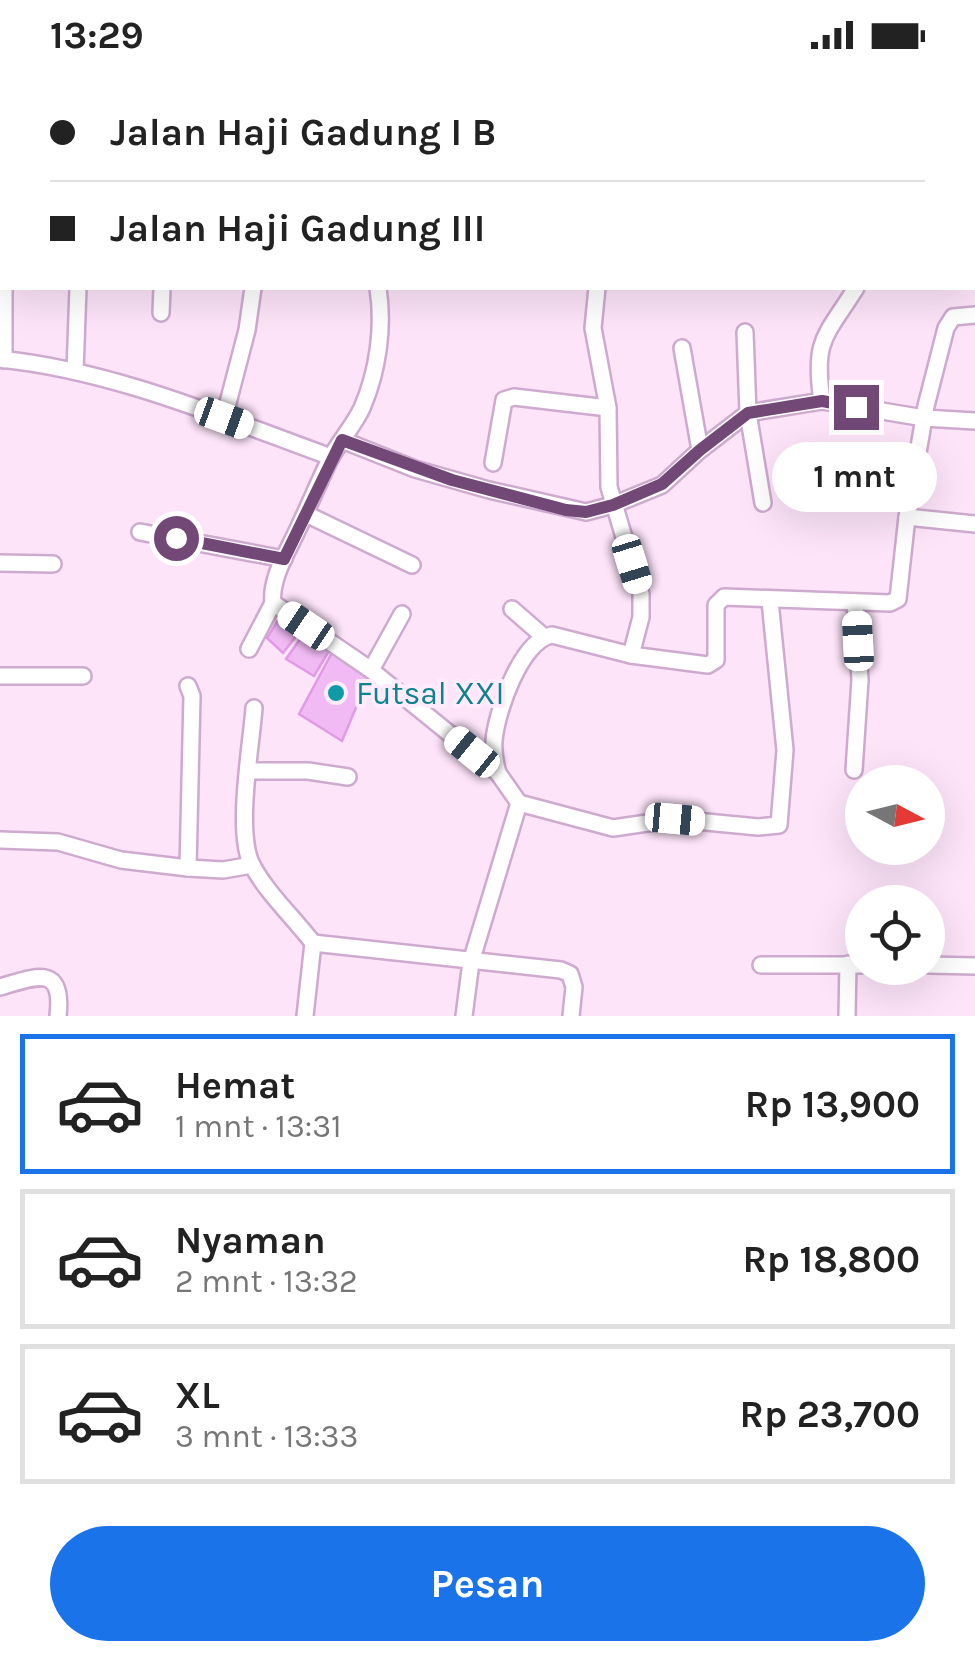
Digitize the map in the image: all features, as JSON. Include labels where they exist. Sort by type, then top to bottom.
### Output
[{"type":"street","points":[[4,290],[2,360],[124,383],[331,457]]},
{"type":"street","points":[[75,371],[78,290]]},
{"type":"street","points":[[161,313],[162,290]]},
{"type":"street","points":[[224,418],[247,330],[253,290]]},
{"type":"street","points":[[249,649],[272,603],[272,588],[284,559],[331,457],[362,408],[379,347],[382,310],[378,290]]},
{"type":"street","points":[[597,290],[593,328],[608,408],[609,488],[641,594],[641,618],[631,655]]},
{"type":"street","points":[[822,401],[816,364],[821,342],[855,290]]},
{"type":"street","points":[[498,772],[494,738],[500,707],[527,652],[543,636],[631,655],[708,664],[716,660],[716,606],[724,598],[890,604],[898,600],[924,418],[946,328],[953,317],[975,315]]},
{"type":"street","points":[[745,332],[748,413],[763,503]]},
{"type":"street","points":[[682,348],[700,450]]},
{"type":"street","points":[[493,464],[504,400],[514,397],[608,408]]},
{"type":"street","points":[[342,440],[416,468],[566,510],[586,512],[662,484],[748,413],[822,401],[924,418],[975,421]]},
{"type":"street","points":[[306,514],[412,565]]},
{"type":"street","points":[[907,518],[975,524]]},
{"type":"street","points":[[140,532],[284,559]]},
{"type":"street","points":[[0,563],[53,564]]},
{"type":"street","points":[[272,603],[371,670],[498,772],[519,802],[613,828],[675,819],[774,827],[780,823],[785,750],[770,602]]},
{"type":"street","points":[[854,765],[860,680],[855,602]]},
{"type":"street","points":[[512,609],[543,636]]},
{"type":"street","points":[[371,670],[402,614]]},
{"type":"street","points":[[0,676],[82,676]]},
{"type":"street","points":[[188,686],[192,696],[188,868]]},
{"type":"street","points":[[254,708],[245,828],[252,866],[313,943],[305,1016]]},
{"type":"street","points":[[250,771],[348,776]]},
{"type":"street","points":[[464,1016],[471,962],[519,802]]},
{"type":"street","points":[[0,840],[58,842],[121,860],[188,868],[223,870],[252,866]]},
{"type":"street","points":[[313,943],[561,970],[570,974],[574,987],[571,1016]]},
{"type":"street","points":[[760,965],[845,964]]},
{"type":"street","points":[[945,966],[975,966]]},
{"type":"street","points":[[0,987],[37,976],[49,978],[60,996],[58,1016]]},
{"type":"street","points":[[847,1016],[852,985]]},
{"type":"building","points":[[283,612],[304,626],[283,653],[267,638]]},
{"type":"building","points":[[308,628],[332,646],[314,676],[286,659]]},
{"type":"building","name":"Futsal XXI","points":[[334,649],[371,672],[342,741],[299,714]]},
{"type":"place","name":"Futsal XXI","points":[[336,693]]},
{"type":"route","points":[[176,538],[284,559],[342,440],[452,480],[586,512],[641,495],[662,484],[748,413],[822,401],[856,407]]}]
